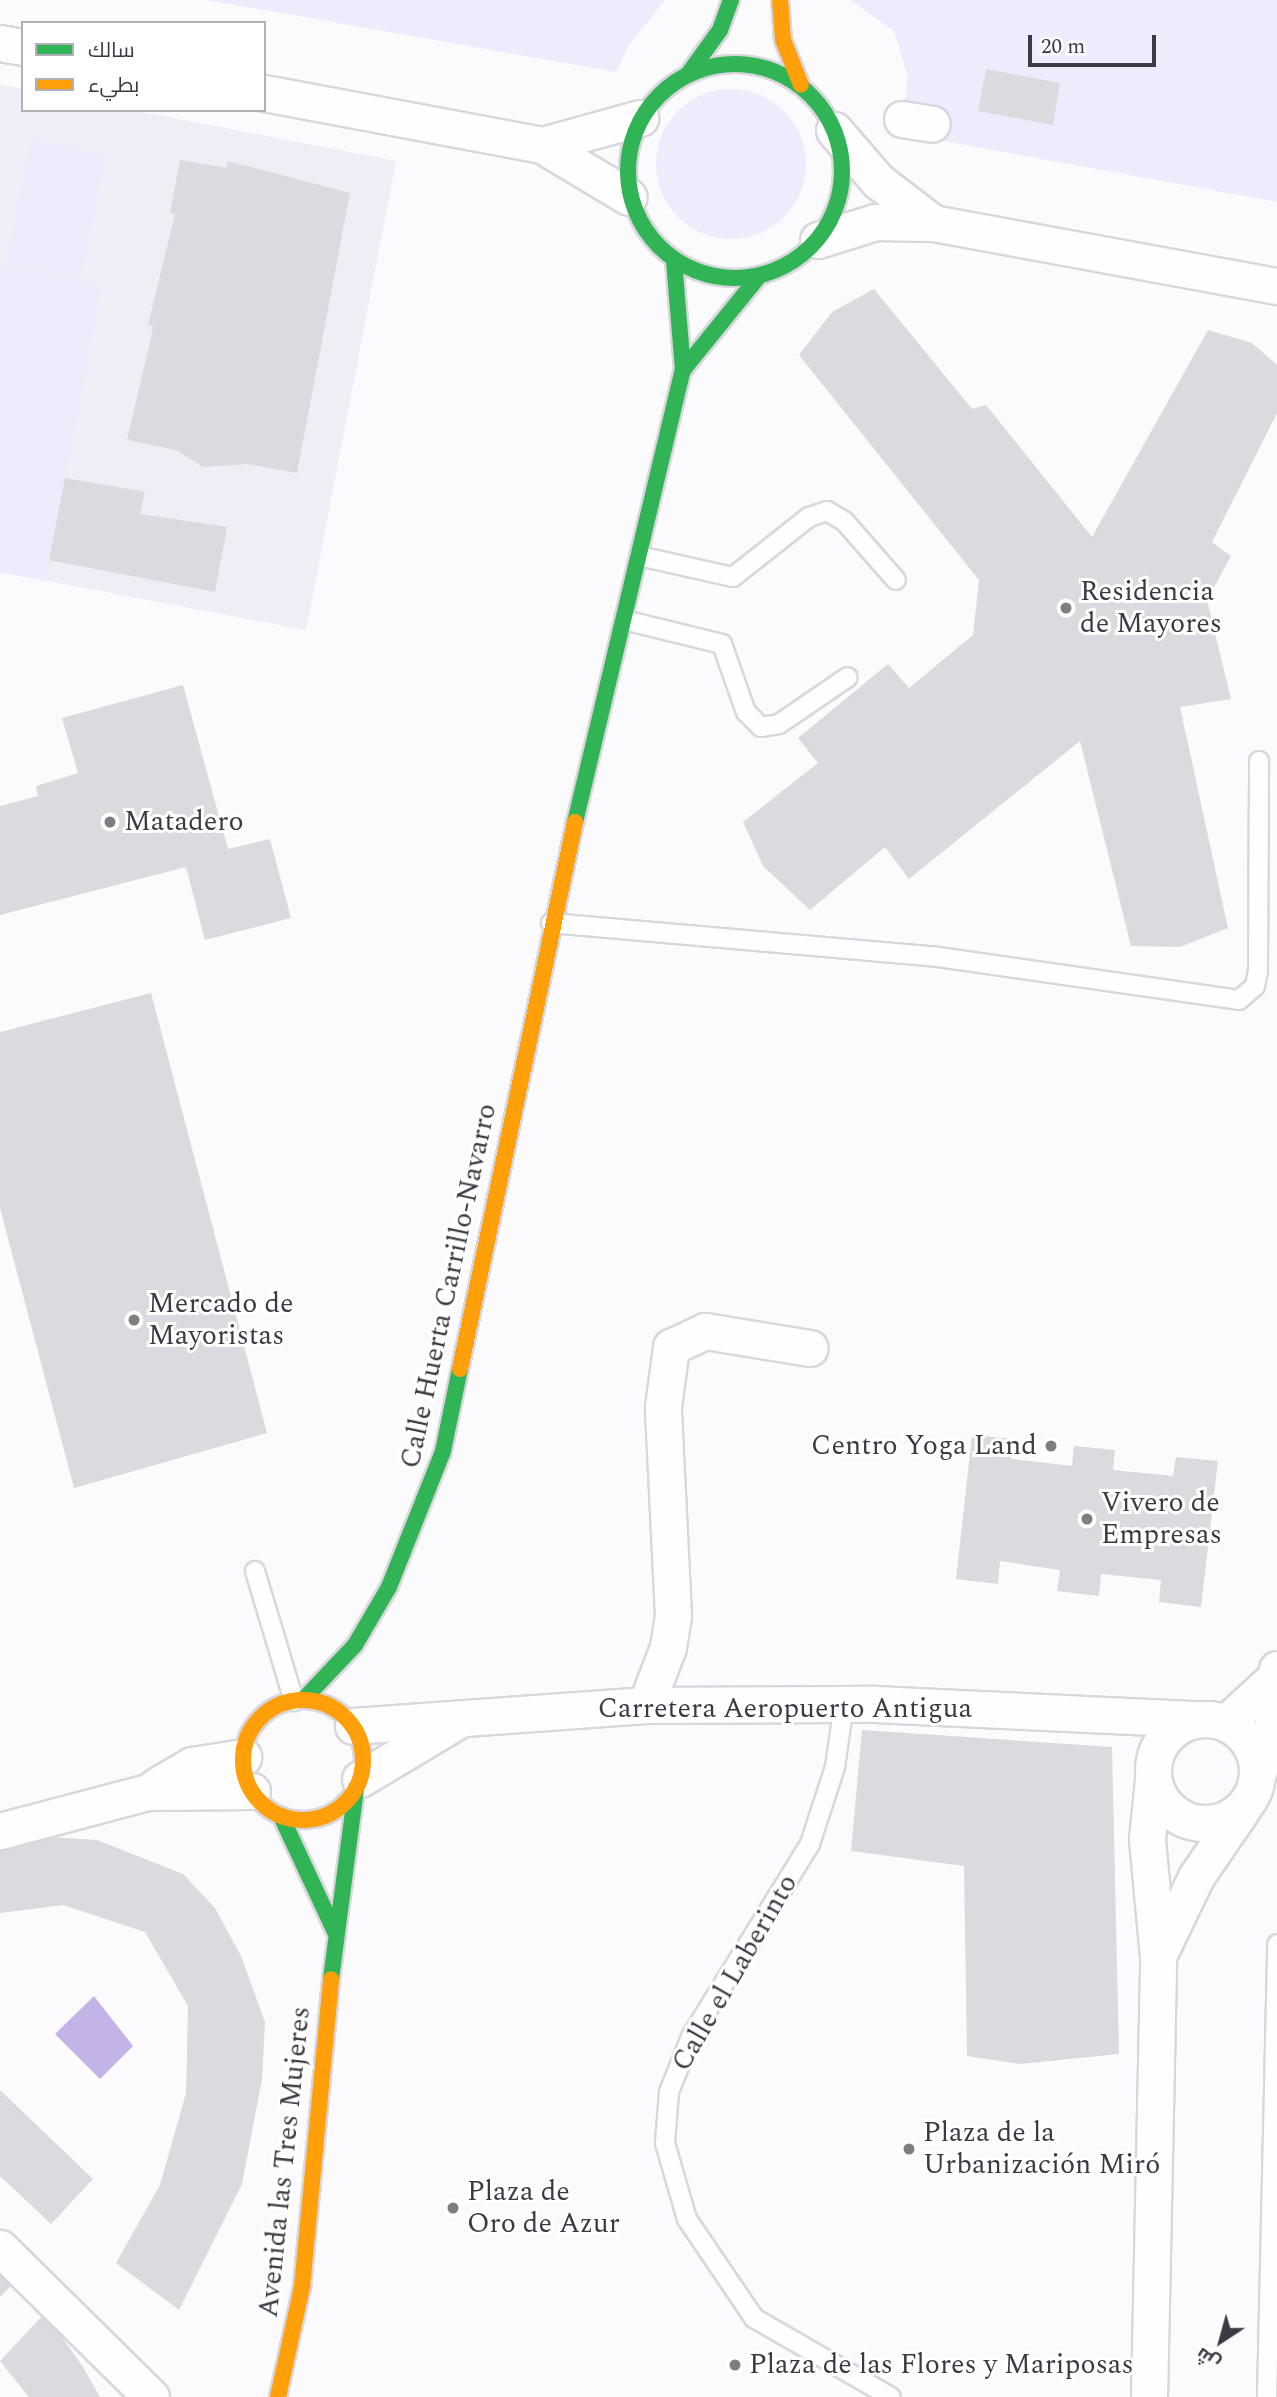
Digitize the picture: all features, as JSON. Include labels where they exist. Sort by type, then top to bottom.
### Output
[{"type":"street","points":[[542,145],[640,118],[689,73],[720,30],[731,0]]},
{"type":"street","points":[[780,0],[783,40],[801,85],[834,130],[878,181],[933,223]]},
{"type":"street","points":[[0,43],[21,47]]},
{"type":"street","points":[[689,73],[747,64],[801,85]]},
{"type":"street","points":[[266,93],[542,145],[629,197]]},
{"type":"street","points":[[640,118],[627,170],[629,197],[648,235],[674,260],[710,275],[759,276]]},
{"type":"street","points":[[683,370],[759,276],[802,256],[818,240],[841,187],[834,130]]},
{"type":"street","points":[[818,240],[875,222],[933,223],[1277,286]]},
{"type":"street","points":[[674,260],[683,370]]},
{"type":"street","name":"Calle Huerta Carrillo-Navarro","points":[[299,1700],[355,1644],[408,1554],[443,1451],[551,923],[683,370]]},
{"type":"street","points":[[646,1705],[668,1647],[673,1615],[663,1420],[671,1347],[705,1331],[810,1348]]},
{"type":"street","name":"Calle Huerta Carrillo-Navarro","points":[[349,1704],[355,1644]]},
{"type":"street","points":[[1149,2397],[1158,1956],[1147,1839],[1153,1773],[1167,1735],[1211,1721],[1277,1673]]},
{"type":"street","points":[[1158,1956],[1196,1877],[1252,1789],[1277,1711],[1277,1673]]},
{"type":"street","points":[[281,1816],[324,1816],[358,1783],[362,1751],[349,1704],[299,1700],[253,1726],[243,1757],[252,1791],[281,1816],[335,1931]]},
{"type":"street","name":"Carretera Aeropuerto Antigua","points":[[349,1704],[460,1720],[646,1705],[844,1704],[1110,1712],[1211,1721]]},
{"type":"street","points":[[1110,1712],[1153,1773],[1169,1810],[1184,1819],[1217,1822],[1252,1789]]},
{"type":"street","name":"Carretera Aeropuerto Antigua","points":[[358,1783],[460,1720]]},
{"type":"street","points":[[1211,1721],[1243,1734],[1252,1789]]},
{"type":"street","points":[[148,1792],[192,1765],[243,1757]]},
{"type":"street","name":"Avenida las Tres Mujeres","points":[[278,2397],[302,2287],[335,1931],[358,1783]]},
{"type":"street","points":[[0,1831],[148,1792],[252,1791]]},
{"type":"street","points":[[0,2248],[151,2397]]},
{"type":"lane","points":[[639,556],[733,577],[809,517],[827,511],[845,522],[896,580]]},
{"type":"lane","points":[[624,620],[722,643],[746,712],[761,727],[779,724],[848,677]]},
{"type":"lane","points":[[551,923],[931,956],[1239,1000],[1255,986],[1258,970],[1259,761]]},
{"type":"lane","points":[[255,1571],[299,1700]]},
{"type":"lane","name":"Calle el Laberinto","points":[[844,1704],[835,1767],[810,1844],[691,2037],[669,2092],[665,2143],[687,2219],[748,2310],[782,2338],[891,2397]]},
{"type":"lane","points":[[1267,2397],[1277,1944]]},
{"type":"shaded area","points":[[207,0],[665,0],[628,46],[616,72]]},
{"type":"shaded area","points":[[850,0],[1277,0],[1277,202],[900,133],[908,77],[894,31]]},
{"type":"shaded area","points":[[0,85],[21,89],[21,112],[141,112],[396,161],[306,630],[0,572]]},
{"type":"shaded area","points":[[731,89],[760,95],[784,111],[800,135],[806,164],[800,193],[784,217],[760,233],[731,239],[702,233],[678,217],[662,193],[656,164],[662,135],[678,111],[702,95]]},
{"type":"shaded area","points":[[31,138],[106,154],[81,278],[6,263]]},
{"type":"shaded area","points":[[0,265],[102,285],[45,581],[0,572]]},
{"type":"shaded area","points":[[94,1996],[133,2046],[100,2079],[55,2034]]},
{"type":"building","points":[[986,69],[1060,83],[1053,125],[978,111]]},
{"type":"building","points":[[180,160],[226,168],[228,161],[350,193],[297,473],[248,464],[203,467],[176,450],[127,440],[151,338],[153,326],[148,325],[175,214],[170,213]]},
{"type":"building","name":"Residencia de Mayores","points":[[874,289],[972,409],[986,405],[1092,537],[1208,330],[1252,343],[1277,365],[1277,413],[1212,542],[1231,556],[1207,600],[1231,699],[1180,707],[1228,928],[1180,947],[1131,946],[1080,741],[909,879],[885,847],[810,910],[763,866],[743,822],[818,763],[798,738],[888,664],[909,688],[973,635],[979,580],[799,355],[832,312]]},
{"type":"building","points":[[65,478],[145,492],[140,514],[227,527],[215,592],[49,560]]},
{"type":"building","name":"Matadero","points":[[183,685],[228,849],[270,839],[291,918],[205,940],[186,867],[0,915],[0,806],[38,796],[36,786],[78,773],[62,718]]},
{"type":"building","name":"Mercado de Mayoristas","points":[[151,993],[267,1433],[74,1488],[0,1208],[0,1032]]},
{"type":"building","name":"Vivero de Empresas","points":[[972,1435],[1013,1439],[1011,1459],[1072,1466],[1074,1446],[1115,1450],[1113,1470],[1173,1476],[1176,1457],[1218,1461],[1201,1607],[1159,1602],[1161,1580],[1101,1574],[1099,1596],[1057,1591],[1060,1570],[1000,1561],[998,1584],[956,1579]]},
{"type":"building","points":[[862,1730],[1112,1747],[1119,2054],[1020,2064],[967,2056],[964,1866],[851,1851]]},
{"type":"building","points":[[35,1836],[97,1840],[183,1874],[215,1908],[241,1956],[265,2022],[262,2079],[242,2184],[179,2310],[116,2263],[160,2185],[186,2093],[188,2006],[145,1932],[63,1905],[0,1913],[0,1840]]},
{"type":"building","points":[[0,2090],[93,2179],[51,2224],[0,2176]]},
{"type":"building","points":[[0,2273],[12,2285],[0,2297]]},
{"type":"building","points":[[45,2313],[83,2367],[100,2397],[29,2397],[0,2361]]},
{"type":"traffic: fast","points":[[689,73],[720,30],[731,0]]},
{"type":"traffic: fast","points":[[735,64],[776,72],[811,95],[834,130],[842,171],[834,212],[811,247],[776,270],[735,278],[694,270],[659,247],[636,212],[628,171],[636,130],[659,95],[694,72],[735,64]]},
{"type":"traffic: fast","points":[[575,822],[683,370],[674,260]]},
{"type":"traffic: fast","points":[[683,370],[759,276]]},
{"type":"traffic: fast","points":[[304,1699],[355,1645],[389,1587],[443,1451],[460,1369]]},
{"type":"traffic: fast","points":[[331,1979],[356,1788]]},
{"type":"traffic: fast","points":[[281,1816],[335,1932]]},
{"type":"traffic: slow","points":[[780,0],[783,40],[801,85]]},
{"type":"traffic: slow","points":[[460,1369],[575,822]]},
{"type":"traffic: slow","points":[[303,1700],[326,1705],[345,1718],[358,1737],[363,1760],[358,1783],[345,1802],[326,1815],[303,1820],[280,1815],[261,1802],[248,1783],[243,1760],[248,1737],[261,1718],[280,1705],[303,1700]]},
{"type":"traffic: slow","points":[[278,2397],[302,2287],[331,1979]]},
{"type":"place","name":"Residencia de Mayores","points":[[1066,608]]},
{"type":"place","name":"Matadero","points":[[110,822]]},
{"type":"place","name":"Mercado de Mayoristas","points":[[134,1320]]},
{"type":"place","name":"Centro Yoga Land","points":[[1051,1446]]},
{"type":"place","name":"Vivero de Empresas","points":[[1087,1519]]},
{"type":"place","name":"Plaza de la Urbanización Miró","points":[[909,2149]]},
{"type":"place","name":"Plaza de Oro de Azur","points":[[453,2208]]},
{"type":"place","name":"Plaza de las Flores y Mariposas","points":[[735,2365]]}]
